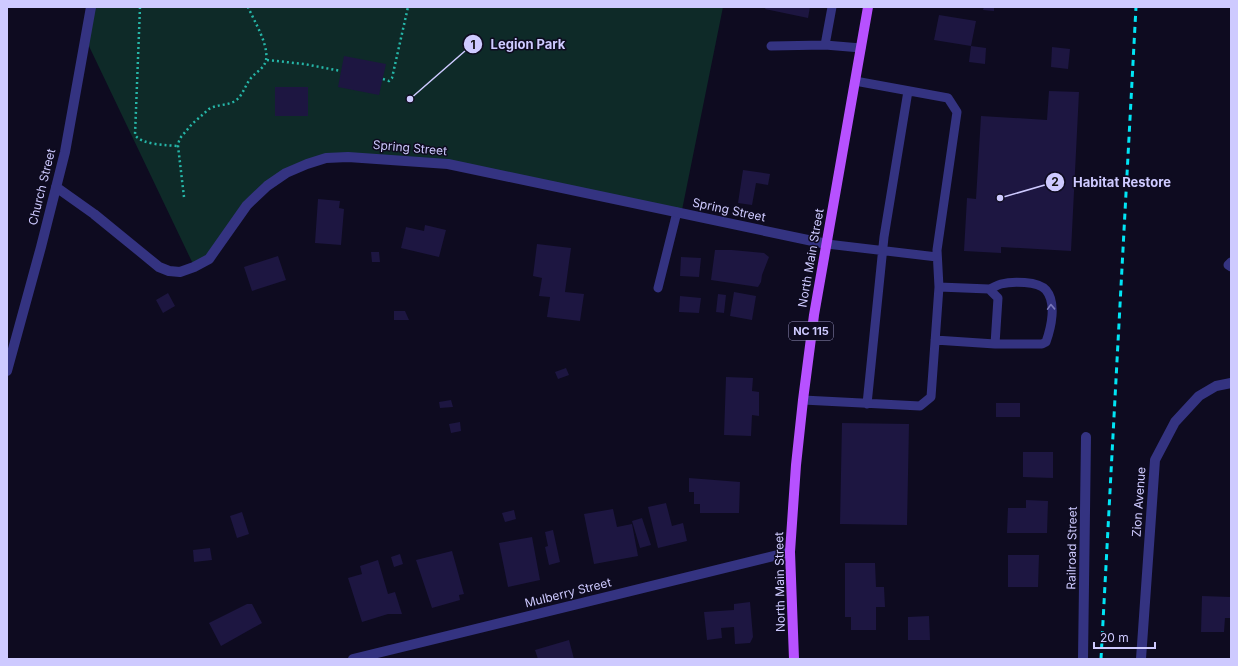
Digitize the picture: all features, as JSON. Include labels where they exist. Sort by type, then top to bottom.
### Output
[{"type":"main road","name":"North Main Street","points":[[794,659],[790,552],[796,466],[803,400],[814,315],[868,7]]},
{"type":"street","name":"Church Street","points":[[7,371],[65,152],[91,7]]},
{"type":"street","name":"Spring Street","points":[[56,187],[94,214],[159,267],[169,271],[180,272],[194,267],[209,258],[247,205],[267,186],[286,173],[307,164],[326,158],[348,157],[448,164],[827,244]]},
{"type":"street","name":"Zion Avenue","points":[[1141,659],[1155,460],[1175,422],[1199,396],[1216,386],[1231,383]]},
{"type":"street","name":"Railroad Street","points":[[1083,659],[1086,437]]},
{"type":"street","name":"Mulberry Street","points":[[353,659],[790,552]]},
{"type":"lane","points":[[825,45],[832,7]]},
{"type":"lane","points":[[771,46],[825,45],[861,48]]},
{"type":"lane","points":[[803,400],[920,406],[931,397],[939,287],[937,250],[957,112],[948,98],[855,81]]},
{"type":"lane","points":[[866,404],[883,250],[908,91]]},
{"type":"lane","points":[[658,288],[677,212]]},
{"type":"lane","points":[[827,244],[937,257]]},
{"type":"lane","points":[[1231,262],[1228,265],[1231,267]]},
{"type":"lane","points":[[935,340],[995,344],[1042,344],[1046,342],[1050,323],[1050,298],[1047,291],[1043,287],[1029,283],[1001,284],[989,289],[939,287]]},
{"type":"lane","points":[[989,289],[998,298],[995,344]]},
{"type":"path","points":[[140,7],[134,132],[137,138],[141,140],[178,146]]},
{"type":"path","points":[[184,197],[178,146],[181,137],[209,109],[214,106],[231,103],[237,100],[251,78],[264,66],[267,60],[265,45],[248,7]]},
{"type":"path","points":[[383,79],[389,81],[392,78],[408,7]]},
{"type":"path","points":[[267,60],[304,64],[341,71]]},
{"type":"green space","points":[[93,7],[723,7],[682,210],[507,173],[325,157],[266,185],[208,257],[194,266],[87,42]]},
{"type":"building","points":[[766,7],[810,7],[808,18],[765,9]]},
{"type":"building","points":[[984,7],[994,7],[994,11],[983,10]]},
{"type":"building","points":[[939,15],[976,21],[971,46],[934,40]]},
{"type":"building","points":[[971,46],[986,48],[985,64],[969,62]]},
{"type":"building","points":[[1052,47],[1070,49],[1068,69],[1051,67]]},
{"type":"building","points":[[344,56],[386,64],[379,95],[338,87]]},
{"type":"building","points":[[275,87],[308,87],[308,116],[275,116]]},
{"type":"building","points":[[1049,91],[1079,92],[1071,251],[1001,247],[1001,253],[964,251],[967,198],[976,199],[981,116],[1047,120]]},
{"type":"building","points":[[743,170],[770,174],[768,185],[756,183],[752,205],[738,203]]},
{"type":"building","points":[[318,199],[340,201],[339,208],[344,209],[341,245],[315,243]]},
{"type":"building","points":[[425,225],[446,230],[439,257],[401,248],[406,227],[424,231]]},
{"type":"building","points":[[537,244],[571,248],[565,292],[584,294],[580,321],[547,317],[550,297],[539,296],[542,278],[533,276]]},
{"type":"building","points":[[715,250],[764,253],[769,257],[758,287],[711,280]]},
{"type":"building","points":[[371,252],[379,252],[380,262],[372,262]]},
{"type":"building","points":[[278,256],[286,280],[252,291],[244,267]]},
{"type":"building","points":[[681,257],[701,258],[699,277],[680,276]]},
{"type":"building","points":[[734,292],[756,296],[752,320],[730,316]]},
{"type":"building","points":[[168,293],[175,306],[163,313],[156,300]]},
{"type":"building","points":[[718,294],[726,295],[724,313],[716,312]]},
{"type":"building","points":[[680,296],[701,298],[699,313],[679,312]]},
{"type":"building","points":[[394,311],[405,311],[409,320],[394,320]]},
{"type":"building","points":[[566,368],[569,375],[558,379],[555,372]]},
{"type":"building","points":[[726,377],[753,378],[752,391],[759,392],[759,416],[752,415],[751,436],[724,435]]},
{"type":"building","points":[[451,400],[453,407],[440,408],[439,402]]},
{"type":"building","points":[[996,403],[1020,403],[1020,417],[996,417]]},
{"type":"building","points":[[460,422],[461,431],[451,433],[449,424]]},
{"type":"building","points":[[842,423],[909,424],[907,525],[840,524]]},
{"type":"building","points":[[1023,452],[1053,452],[1053,478],[1023,477]]},
{"type":"building","points":[[689,478],[740,482],[739,513],[700,513],[700,504],[694,504],[694,492],[689,492]]},
{"type":"building","points":[[1026,500],[1048,501],[1047,533],[1007,533],[1008,508],[1026,508]]},
{"type":"building","points":[[666,503],[672,526],[683,523],[687,541],[658,548],[648,507]]},
{"type":"building","points":[[613,509],[617,527],[632,524],[638,556],[594,564],[584,514]]},
{"type":"building","points":[[514,510],[516,519],[505,522],[502,513]]},
{"type":"building","points":[[242,512],[249,534],[237,538],[230,516]]},
{"type":"building","points":[[642,518],[651,545],[640,548],[632,521]]},
{"type":"building","points":[[553,530],[560,562],[549,565],[545,547],[548,546],[545,532]]},
{"type":"building","points":[[532,537],[540,580],[508,587],[499,543]]},
{"type":"building","points":[[210,548],[212,560],[194,562],[193,550]]},
{"type":"building","points":[[452,551],[464,594],[459,595],[460,600],[432,608],[416,560]]},
{"type":"building","points":[[400,554],[403,564],[394,567],[391,557]]},
{"type":"building","points":[[1008,555],[1039,555],[1038,587],[1008,587]]},
{"type":"building","points":[[378,560],[388,594],[395,592],[402,614],[388,614],[362,622],[348,578],[362,574],[360,566]]},
{"type":"building","points":[[845,563],[875,563],[876,587],[884,587],[885,607],[876,607],[876,630],[851,630],[851,617],[845,617]]},
{"type":"building","points":[[1202,596],[1231,597],[1231,618],[1225,618],[1224,632],[1201,632]]},
{"type":"building","points":[[750,602],[753,637],[750,643],[735,644],[734,627],[721,628],[722,638],[707,640],[704,612],[734,610],[734,604]]},
{"type":"building","points":[[247,604],[252,604],[262,623],[221,646],[209,623]]},
{"type":"building","points":[[929,616],[930,640],[908,640],[908,617]]},
{"type":"building","points":[[569,640],[574,659],[538,659],[535,650]]},
{"type":"railway","points":[[1101,659],[1136,7]]},
{"type":"place","name":"Legion Park","points":[[410,99]]},
{"type":"place","name":"Habitat Restore","points":[[1000,198]]}]
